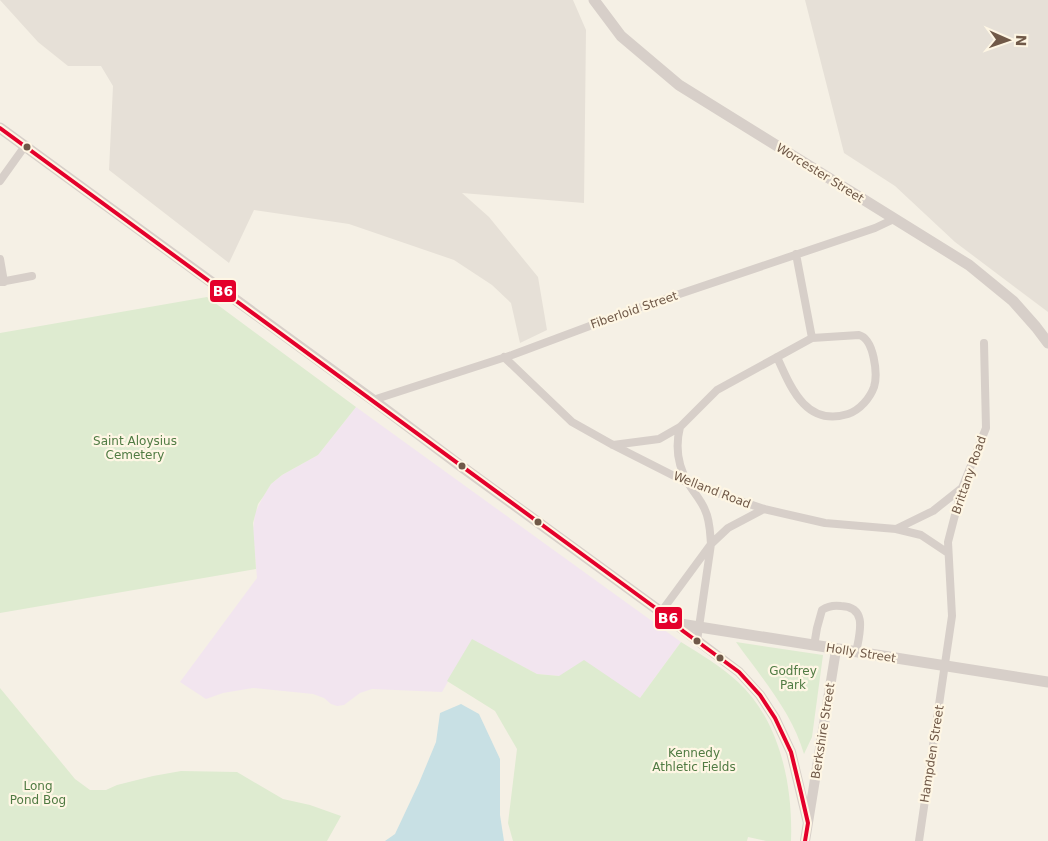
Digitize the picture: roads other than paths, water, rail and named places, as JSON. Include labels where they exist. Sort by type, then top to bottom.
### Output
[{"type":"main road","name":"Worcester Street","points":[[594,0],[621,36],[679,85],[951,253],[985,277],[1023,311],[1048,344]]},
{"type":"main road","points":[[0,128],[373,400],[674,623]]},
{"type":"main road","name":"Holly Street","points":[[674,623],[1048,682]]},
{"type":"street","points":[[0,181],[25,146]]},
{"type":"street","name":"Fiberloid Street","points":[[373,400],[504,357],[638,308],[875,228],[894,219]]},
{"type":"street","points":[[796,254],[812,338]]},
{"type":"street","points":[[0,259],[2,282],[32,276]]},
{"type":"street","points":[[613,446],[658,438],[680,427],[718,390],[776,357],[812,338],[860,335],[865,337],[871,349],[874,386],[865,402],[853,412],[837,417],[822,416],[810,411],[794,392],[776,357]]},
{"type":"street","name":"Brittany Road","points":[[945,666],[952,616],[948,542],[962,488],[986,428],[984,343]]},
{"type":"street","name":"Welland Road","points":[[504,357],[572,422],[613,446],[688,483],[764,509],[825,523],[896,529],[921,535],[948,553]]},
{"type":"street","points":[[680,427],[677,450],[679,462],[688,483],[706,511],[709,520],[711,544],[697,641]]},
{"type":"street","points":[[896,529],[933,511],[962,488]]},
{"type":"street","points":[[661,612],[711,544],[728,528],[764,509]]},
{"type":"street","points":[[814,646],[822,610],[832,606],[849,606],[854,608],[860,618],[856,653]]},
{"type":"street","points":[[674,623],[739,672],[760,695],[775,718],[791,752],[808,823]]},
{"type":"street","name":"Berkshire Street","points":[[805,841],[836,650]]},
{"type":"street","name":"Hampden Street","points":[[919,841],[945,666]]},
{"type":"water","points":[[461,704],[479,714],[500,759],[500,815],[504,841],[385,841],[395,834],[419,783],[436,742],[440,713]]},
{"type":"park label","name":"Saint Aloysius Cemetery","points":[[135,448]]},
{"type":"park label","name":"Godfrey Park","points":[[793,678]]},
{"type":"park label","name":"Kennedy Athletic Fields","points":[[694,760]]},
{"type":"park label","name":"Long Pond Bog","points":[[38,793]]}]
